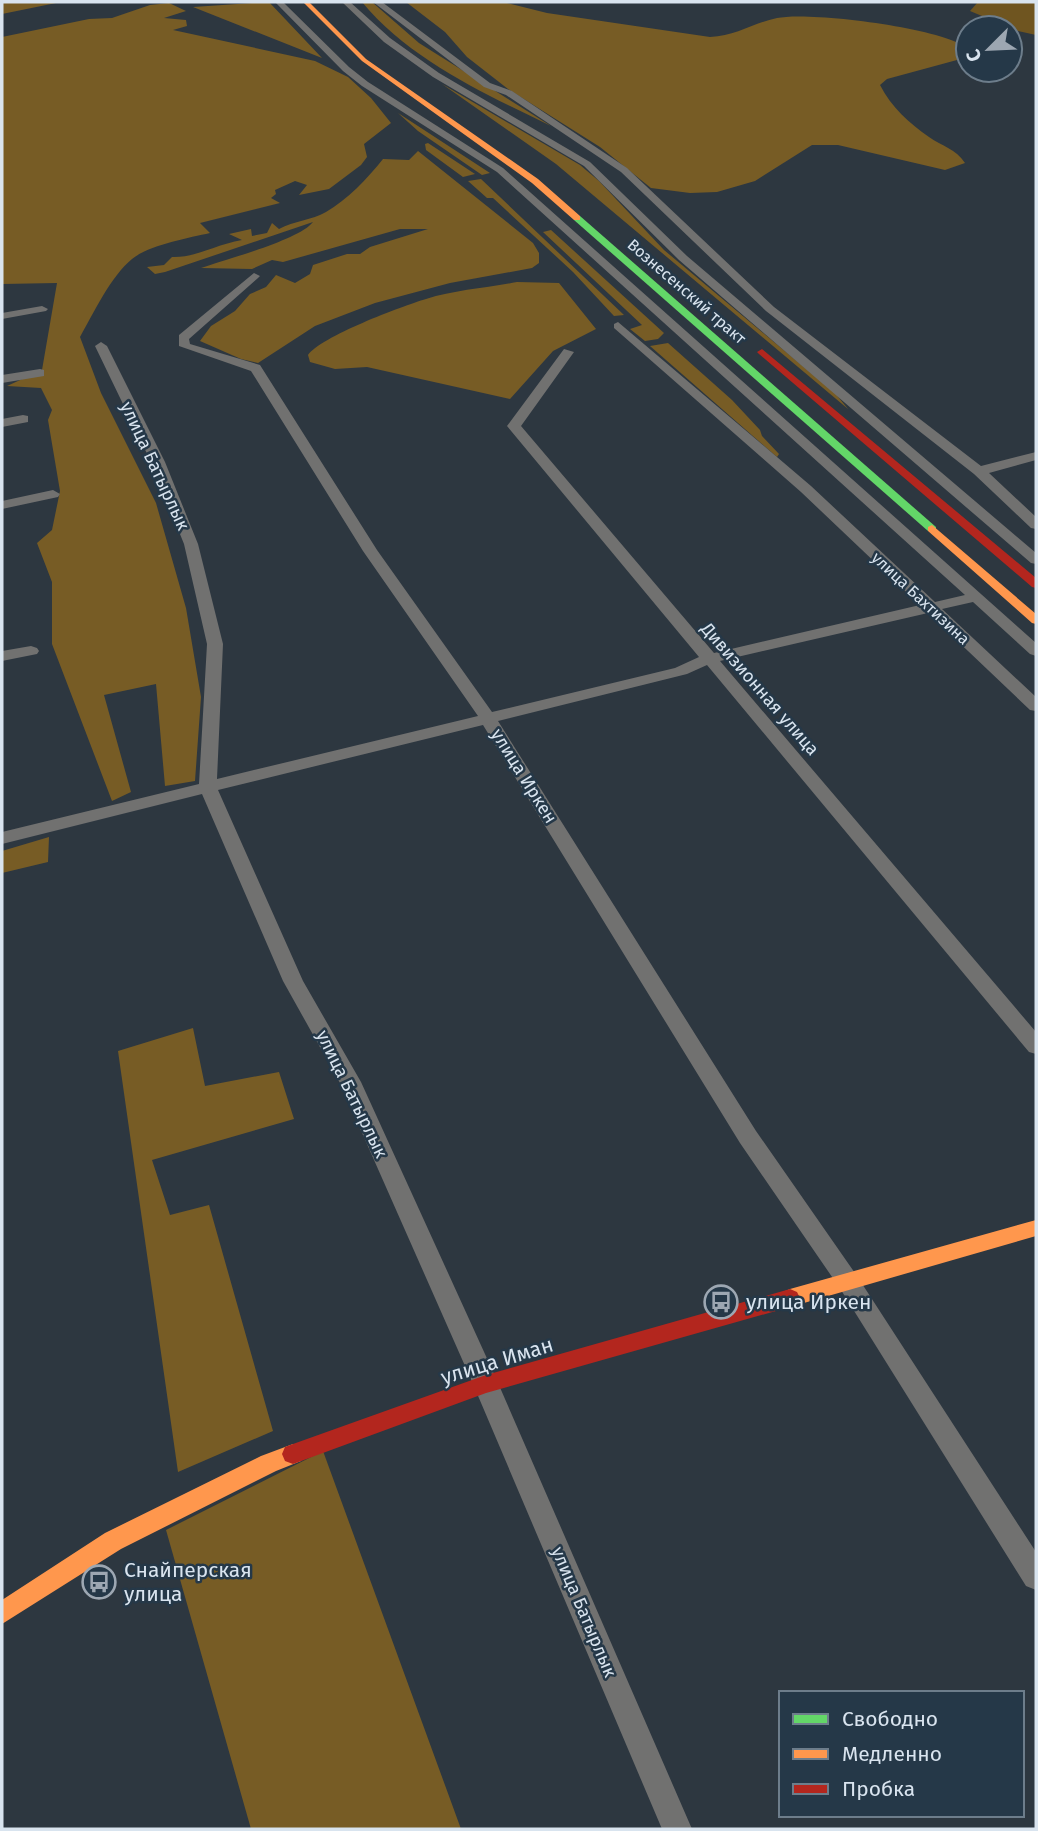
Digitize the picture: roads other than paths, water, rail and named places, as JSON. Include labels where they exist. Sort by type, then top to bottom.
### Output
[{"type":"main road","name":"Вознесенский тракт","points":[[306,2],[364,60],[535,181],[1036,620]]},
{"type":"main road","points":[[327,2],[401,69],[566,186]]},
{"type":"main road","name":"Вознесенский тракт","points":[[751,342],[1036,584]]},
{"type":"main road","name":"улица Иман","points":[[2,1613],[78,1562],[123,1536],[269,1463],[486,1384],[1036,1228]]},
{"type":"street","points":[[279,2],[327,51],[365,84],[500,170],[1036,651]]},
{"type":"street","points":[[346,2],[387,40],[436,75],[587,164],[683,258],[1036,560]]},
{"type":"street","points":[[377,2],[486,85],[509,93],[620,167],[770,309],[979,471],[1036,525]]},
{"type":"street","name":"улица Иркен","points":[[254,276],[183,338],[186,346],[200,353],[256,368],[370,551],[487,717],[748,1137],[849,1283],[1036,1576]]},
{"type":"street","points":[[2,316],[42,309]]},
{"type":"street","name":"улица Бахтизина","points":[[618,326],[806,489],[1036,706]]},
{"type":"street","name":"улица Батырлык","points":[[101,346],[158,462],[191,544],[215,644],[208,786],[293,981],[350,1082],[486,1384],[677,1829]]},
{"type":"street","name":"Дивизионная улица","points":[[568,352],[514,426],[1036,1046]]},
{"type":"street","points":[[2,379],[40,373]]},
{"type":"street","points":[[2,423],[23,419]]},
{"type":"street","points":[[979,471],[1036,456]]},
{"type":"street","points":[[2,505],[52,494]]},
{"type":"street","points":[[2,838],[681,671],[708,659],[976,597]]},
{"type":"street","points":[[2,656],[31,651]]},
{"type":"place","name":"улица Иркен","points":[[721,1302]]},
{"type":"place","name":"Снайперская улица","points":[[99,1582]]}]
